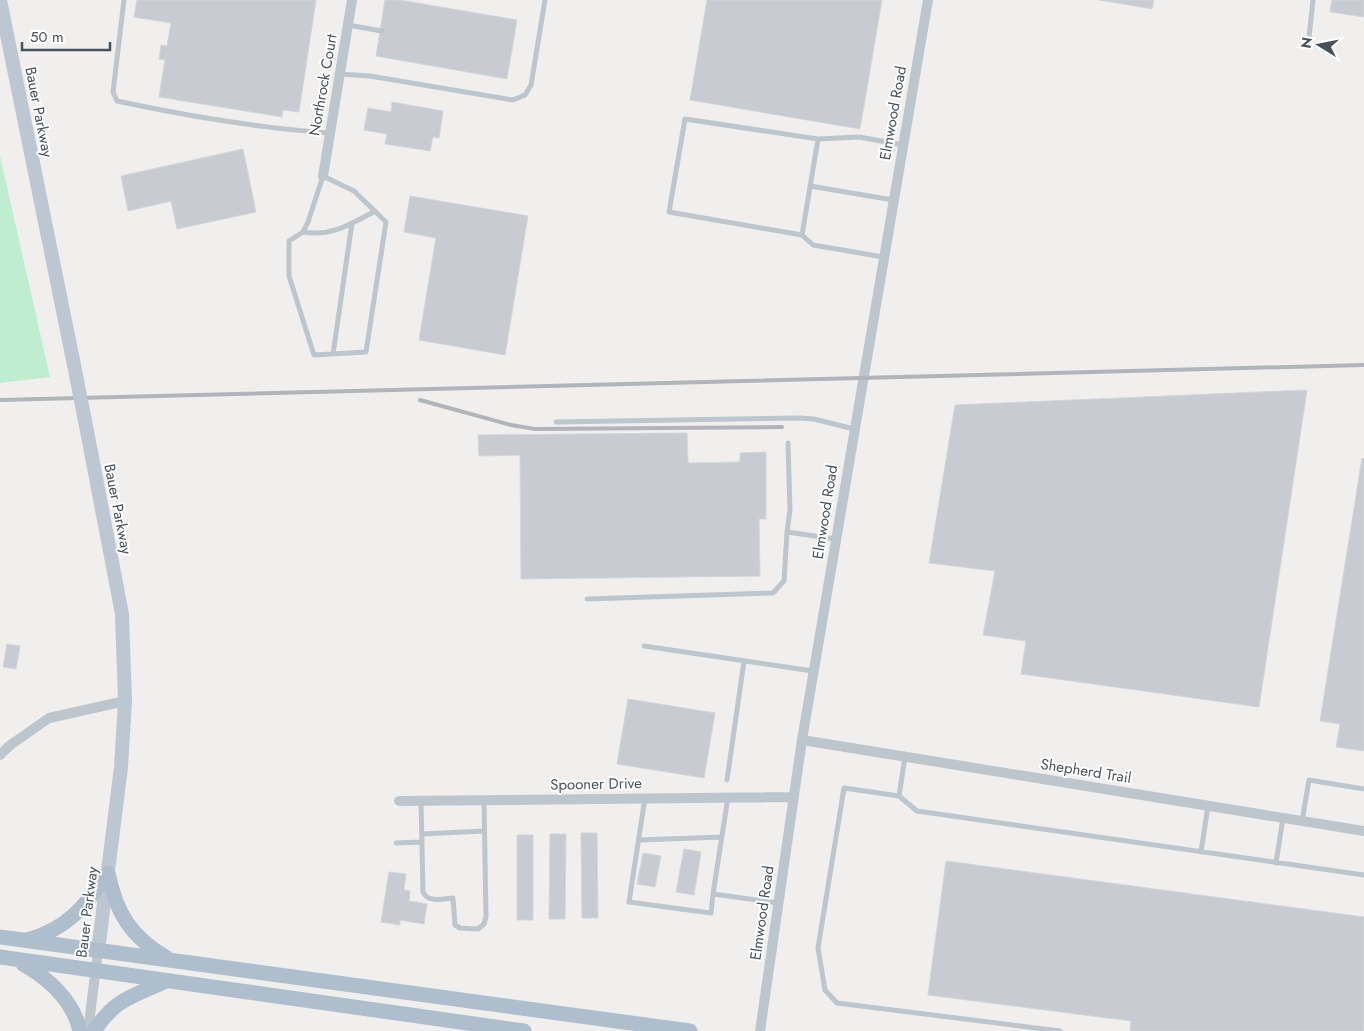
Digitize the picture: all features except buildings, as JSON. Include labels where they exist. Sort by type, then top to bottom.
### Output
[{"type":"main road","name":"Bauer Parkway","points":[[0,0],[122,614],[125,702],[121,767],[98,952]]},
{"type":"main road","points":[[25,940],[45,934],[72,917],[85,906],[108,873]]},
{"type":"main road","points":[[108,873],[112,894],[130,926],[142,942],[173,961]]},
{"type":"main road","points":[[0,937],[98,952],[690,1031]]},
{"type":"main road","points":[[7,958],[524,1031]]},
{"type":"main road","points":[[7,958],[45,977],[57,988],[73,1012],[80,1031]]},
{"type":"main road","points":[[94,1031],[108,1010],[122,1000],[166,981]]},
{"type":"street","name":"Northrock Court","points":[[323,176],[352,0]]},
{"type":"street","name":"Elmwood Road","points":[[760,1031],[802,740],[928,0]]},
{"type":"street","points":[[0,755],[9,746],[49,718],[125,702]]},
{"type":"street","name":"Shepherd Trail","points":[[802,740],[1364,831]]},
{"type":"street","name":"Spooner Drive","points":[[399,801],[794,797]]},
{"type":"street","name":"Bauer Parkway","points":[[88,1031],[98,952]]},
{"type":"lane","points":[[124,0],[113,92],[117,101],[170,112],[278,129],[330,133]]},
{"type":"lane","points":[[340,74],[370,76],[513,100],[524,95],[531,85],[545,0]]},
{"type":"lane","points":[[1308,47],[1314,0]]},
{"type":"lane","points":[[348,25],[382,30]]},
{"type":"lane","points":[[883,257],[813,245],[802,234],[669,212],[685,119],[818,139],[859,137],[903,145]]},
{"type":"lane","points":[[802,234],[818,139]]},
{"type":"lane","points":[[323,176],[354,191],[375,211],[386,222],[366,352],[314,355],[289,276],[289,241],[303,232],[323,176]]},
{"type":"lane","points":[[810,186],[893,200]]},
{"type":"lane","points":[[303,232],[316,234],[340,230],[375,211]]},
{"type":"lane","points":[[333,354],[352,223]]},
{"type":"lane","points":[[556,422],[799,418],[814,419],[854,429]]},
{"type":"lane","points":[[587,599],[773,593],[784,581],[786,532],[790,510],[788,443]]},
{"type":"lane","points":[[786,532],[836,539]]},
{"type":"lane","points":[[644,646],[814,671]]},
{"type":"lane","points":[[727,780],[744,661]]},
{"type":"lane","points":[[899,796],[905,756]]},
{"type":"lane","points":[[1302,821],[1309,780],[1364,789]]},
{"type":"lane","points":[[1060,1031],[837,1003],[825,990],[818,948],[844,788],[899,796],[916,810],[1364,875]]},
{"type":"lane","points":[[645,798],[629,902],[711,913],[728,797]]},
{"type":"lane","points":[[421,801],[423,892],[430,899],[453,898],[456,925],[460,928],[478,929],[484,924],[486,917],[484,800]]},
{"type":"lane","points":[[1201,852],[1208,806]]},
{"type":"lane","points":[[1276,863],[1283,818]]},
{"type":"lane","points":[[422,834],[484,831]]},
{"type":"lane","points":[[639,840],[722,837]]},
{"type":"lane","points":[[396,843],[422,842]]},
{"type":"lane","points":[[713,894],[779,903]]},
{"type":"green space","points":[[0,156],[50,377],[0,383]]},
{"type":"railway","points":[[0,400],[1364,365]]},
{"type":"railway","points":[[420,400],[511,425],[535,429],[782,427]]}]
